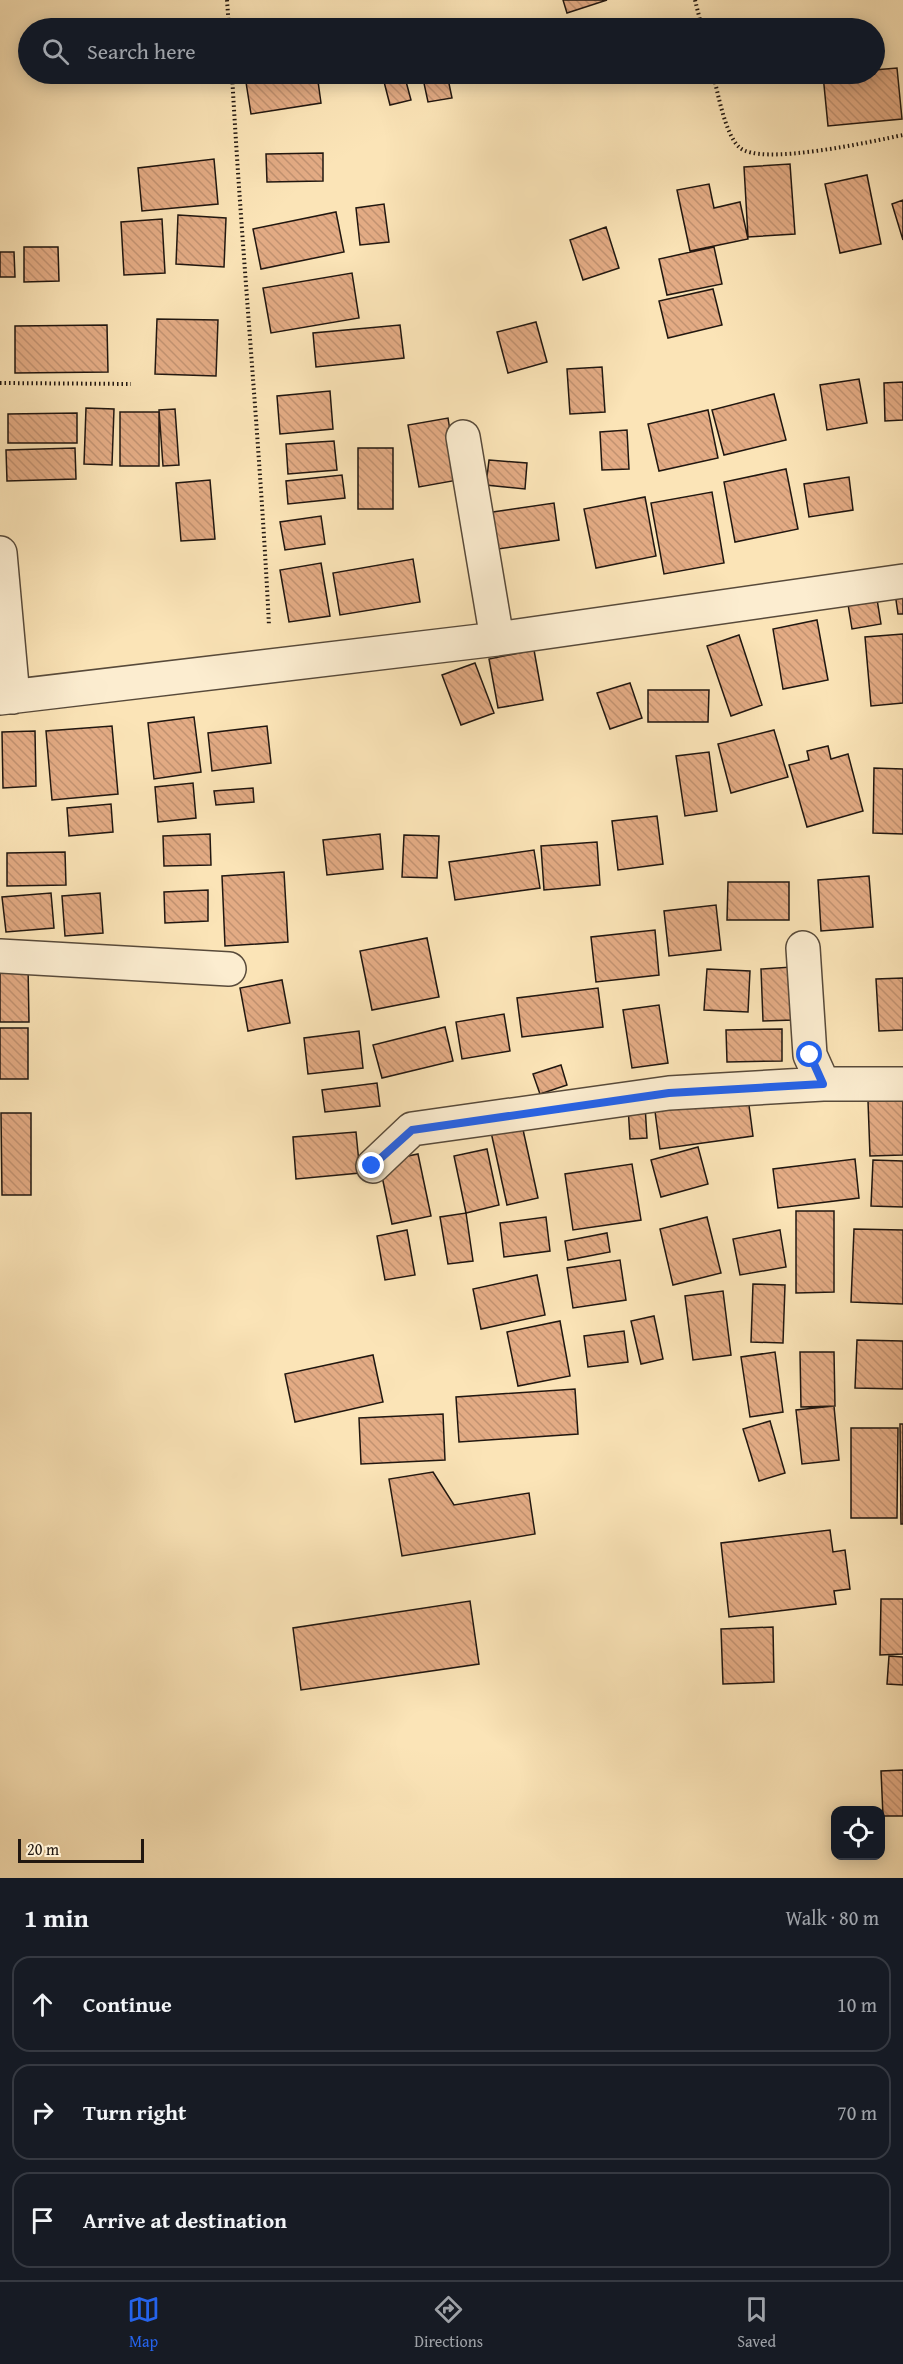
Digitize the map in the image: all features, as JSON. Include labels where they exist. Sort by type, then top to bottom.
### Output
[{"type":"street","points":[[464,437],[497,639]]},
{"type":"street","points":[[0,553],[6,698],[497,639],[903,581]]},
{"type":"street","points":[[803,948],[810,1055],[823,1084]]},
{"type":"street","points":[[0,956],[229,969]]},
{"type":"street","points":[[372,1166],[412,1130],[669,1093],[823,1084],[903,1084]]},
{"type":"path","points":[[227,0],[228,18]]},
{"type":"path","points":[[695,0],[700,18]]},
{"type":"path","points":[[233,84],[240,212],[257,412],[271,665]]},
{"type":"path","points":[[716,84],[736,145],[744,152],[756,155],[795,153],[903,135]]},
{"type":"path","points":[[0,383],[131,384]]},
{"type":"building","points":[[563,0],[607,0],[567,13]]},
{"type":"building","points":[[897,68],[902,119],[828,126],[824,84],[885,84],[885,69]]},
{"type":"building","points":[[246,84],[318,84],[321,103],[251,114]]},
{"type":"building","points":[[385,84],[407,84],[411,100],[390,105]]},
{"type":"building","points":[[424,84],[449,84],[452,98],[428,102]]},
{"type":"building","points":[[323,153],[323,181],[267,182],[266,154]]},
{"type":"building","points":[[214,159],[218,204],[142,211],[138,168]]},
{"type":"building","points":[[790,164],[795,234],[748,237],[744,167]]},
{"type":"building","points":[[867,175],[881,244],[840,253],[825,184]]},
{"type":"building","points":[[709,184],[714,208],[740,202],[748,239],[690,251],[677,190]]},
{"type":"building","points":[[903,200],[903,240],[892,204]]},
{"type":"building","points":[[384,204],[389,242],[360,245],[356,208]]},
{"type":"building","points":[[336,212],[344,252],[261,269],[253,229]]},
{"type":"building","points":[[178,215],[226,218],[224,267],[176,264]]},
{"type":"building","points":[[162,219],[165,273],[124,275],[121,222]]},
{"type":"building","points":[[606,227],[619,268],[583,280],[570,240]]},
{"type":"building","points":[[24,247],[58,247],[59,281],[24,282]]},
{"type":"building","points":[[714,247],[722,284],[667,295],[659,259]]},
{"type":"building","points":[[0,252],[14,252],[15,277],[0,277]]},
{"type":"building","points":[[352,273],[359,318],[271,333],[263,288]]},
{"type":"building","points":[[713,289],[722,325],[668,338],[659,301]]},
{"type":"building","points":[[157,319],[218,320],[216,376],[155,374]]},
{"type":"building","points":[[536,322],[547,362],[508,373],[497,332]]},
{"type":"building","points":[[107,325],[108,372],[15,373],[15,326]]},
{"type":"building","points":[[400,325],[404,358],[316,367],[313,333]]},
{"type":"building","points":[[602,367],[605,412],[570,414],[567,369]]},
{"type":"building","points":[[859,379],[867,423],[827,430],[820,385]]},
{"type":"building","points":[[903,382],[903,420],[885,421],[884,383]]},
{"type":"building","points":[[330,391],[333,429],[280,434],[277,396]]},
{"type":"building","points":[[774,394],[786,440],[724,455],[712,410]]},
{"type":"building","points":[[86,408],[114,409],[112,465],[84,464]]},
{"type":"building","points":[[175,409],[179,465],[163,466],[159,410]]},
{"type":"building","points":[[708,410],[718,458],[659,471],[648,424]]},
{"type":"building","points":[[120,412],[159,412],[159,466],[120,466]]},
{"type":"building","points":[[77,413],[77,443],[8,443],[8,414]]},
{"type":"building","points":[[448,418],[458,480],[419,487],[408,425]]},
{"type":"building","points":[[627,430],[629,469],[602,470],[600,432]]},
{"type":"building","points":[[334,441],[337,470],[288,474],[286,444]]},
{"type":"building","points":[[75,448],[76,479],[7,481],[6,450]]},
{"type":"building","points":[[358,448],[393,448],[393,509],[358,509]]},
{"type":"building","points":[[489,460],[527,463],[525,489],[486,485]]},
{"type":"building","points":[[786,469],[798,529],[735,542],[724,482]]},
{"type":"building","points":[[342,475],[345,498],[288,504],[286,481]]},
{"type":"building","points":[[849,477],[853,510],[809,517],[804,484]]},
{"type":"building","points":[[210,480],[215,539],[181,541],[176,483]]},
{"type":"building","points":[[712,492],[724,563],[664,574],[651,503]]},
{"type":"building","points":[[645,497],[656,556],[596,568],[584,509]]},
{"type":"building","points":[[554,503],[559,540],[491,550],[486,513]]},
{"type":"building","points":[[321,516],[325,544],[285,550],[280,522]]},
{"type":"building","points":[[413,559],[420,602],[340,615],[333,573]]},
{"type":"building","points":[[321,563],[330,616],[289,622],[280,570]]},
{"type":"building","points":[[903,592],[903,614],[898,614],[895,593]]},
{"type":"building","points":[[876,593],[881,624],[852,629],[847,598]]},
{"type":"building","points":[[817,620],[828,680],[783,689],[773,629]]},
{"type":"building","points":[[903,634],[903,703],[871,706],[865,637]]},
{"type":"building","points":[[739,635],[762,705],[731,716],[707,646]]},
{"type":"building","points":[[534,650],[543,700],[498,708],[489,659]]},
{"type":"building","points":[[475,663],[494,713],[461,725],[442,675]]},
{"type":"building","points":[[630,683],[642,718],[610,729],[597,693]]},
{"type":"building","points":[[648,690],[709,690],[708,722],[648,722]]},
{"type":"building","points":[[194,717],[201,772],[154,779],[148,723]]},
{"type":"building","points":[[112,726],[118,794],[52,800],[46,731]]},
{"type":"building","points":[[267,726],[271,763],[212,771],[208,733]]},
{"type":"building","points":[[774,730],[788,777],[731,793],[718,744]]},
{"type":"building","points":[[35,731],[36,786],[3,788],[2,732]]},
{"type":"building","points":[[828,746],[831,759],[848,754],[863,811],[807,827],[789,765],[809,760],[807,751]]},
{"type":"building","points":[[709,752],[717,811],[685,816],[676,756]]},
{"type":"building","points":[[874,768],[903,769],[903,834],[873,833]]},
{"type":"building","points":[[193,783],[196,818],[158,822],[155,787]]},
{"type":"building","points":[[253,788],[254,802],[216,805],[214,791]]},
{"type":"building","points":[[111,804],[113,832],[69,836],[67,808]]},
{"type":"building","points":[[657,816],[663,864],[618,870],[612,821]]},
{"type":"building","points":[[210,834],[211,865],[164,866],[163,836]]},
{"type":"building","points":[[380,834],[383,869],[327,875],[323,840]]},
{"type":"building","points":[[404,835],[439,836],[437,878],[402,877]]},
{"type":"building","points":[[597,842],[600,885],[544,890],[541,846]]},
{"type":"building","points":[[534,850],[540,888],[455,900],[449,862]]},
{"type":"building","points":[[65,852],[66,885],[7,886],[7,853]]},
{"type":"building","points":[[284,872],[288,942],[225,946],[222,876]]},
{"type":"building","points":[[869,876],[873,927],[821,931],[818,880]]},
{"type":"building","points":[[728,882],[789,882],[789,920],[727,920]]},
{"type":"building","points":[[208,890],[208,921],[165,923],[164,892]]},
{"type":"building","points":[[51,893],[54,928],[6,932],[2,897]]},
{"type":"building","points":[[100,893],[103,933],[65,936],[62,896]]},
{"type":"building","points":[[716,905],[721,950],[669,956],[664,911]]},
{"type":"building","points":[[655,930],[659,975],[596,982],[591,937]]},
{"type":"building","points":[[427,938],[439,997],[372,1010],[360,951]]},
{"type":"building","points":[[28,965],[29,1022],[0,1022],[0,966]]},
{"type":"building","points":[[792,967],[794,1020],[763,1021],[761,969]]},
{"type":"building","points":[[707,969],[750,971],[748,1012],[704,1010]]},
{"type":"building","points":[[903,978],[903,1030],[879,1031],[876,979]]},
{"type":"building","points":[[282,980],[290,1023],[248,1031],[240,988]]},
{"type":"building","points":[[598,988],[603,1027],[522,1037],[517,998]]},
{"type":"building","points":[[659,1005],[668,1063],[632,1068],[623,1010]]},
{"type":"building","points":[[504,1014],[510,1051],[462,1059],[456,1022]]},
{"type":"building","points":[[445,1027],[453,1061],[382,1078],[373,1045]]},
{"type":"building","points":[[0,1028],[28,1028],[28,1079],[0,1079]]},
{"type":"building","points":[[782,1029],[782,1061],[727,1062],[726,1030]]},
{"type":"building","points":[[359,1031],[363,1068],[308,1074],[304,1038]]},
{"type":"building","points":[[561,1065],[567,1085],[540,1094],[533,1074]]},
{"type":"building","points":[[377,1083],[380,1106],[325,1112],[322,1090]]},
{"type":"building","points":[[747,1090],[753,1136],[660,1149],[654,1104]]},
{"type":"building","points":[[903,1100],[903,1155],[870,1156],[868,1101]]},
{"type":"building","points":[[645,1105],[647,1138],[630,1139],[628,1106]]},
{"type":"building","points":[[1,1113],[31,1113],[31,1195],[2,1195]]},
{"type":"building","points":[[522,1125],[538,1198],[507,1205],[491,1132]]},
{"type":"building","points":[[356,1132],[360,1173],[296,1179],[293,1137]]},
{"type":"building","points":[[698,1147],[708,1184],[661,1197],[651,1160]]},
{"type":"building","points":[[487,1149],[499,1205],[466,1213],[454,1156]]},
{"type":"building","points":[[418,1154],[431,1216],[392,1224],[379,1162]]},
{"type":"building","points":[[855,1159],[859,1198],[778,1208],[773,1169]]},
{"type":"building","points":[[873,1160],[903,1161],[903,1207],[871,1206]]},
{"type":"building","points":[[632,1164],[641,1220],[573,1230],[565,1174]]},
{"type":"building","points":[[796,1211],[834,1211],[834,1292],[796,1293]]},
{"type":"building","points":[[466,1213],[473,1261],[448,1264],[440,1217]]},
{"type":"building","points":[[546,1217],[550,1251],[504,1257],[500,1223]]},
{"type":"building","points":[[707,1217],[721,1273],[673,1285],[660,1229]]},
{"type":"building","points":[[854,1229],[903,1230],[903,1304],[851,1302]]},
{"type":"building","points":[[407,1230],[415,1275],[385,1280],[377,1236]]},
{"type":"building","points":[[780,1230],[786,1267],[740,1275],[733,1239]]},
{"type":"building","points":[[607,1233],[610,1252],[568,1260],[565,1241]]},
{"type":"building","points":[[620,1260],[626,1300],[573,1308],[567,1268]]},
{"type":"building","points":[[537,1275],[545,1315],[481,1329],[473,1289]]},
{"type":"building","points":[[753,1284],[785,1285],[783,1343],[751,1342]]},
{"type":"building","points":[[723,1291],[731,1355],[693,1360],[685,1296]]},
{"type":"building","points":[[654,1316],[663,1359],[641,1364],[631,1321]]},
{"type":"building","points":[[560,1321],[570,1376],[518,1386],[507,1332]]},
{"type":"building","points":[[624,1331],[628,1362],[588,1367],[584,1336]]},
{"type":"building","points":[[857,1340],[903,1341],[903,1389],[855,1388]]},
{"type":"building","points":[[775,1352],[783,1412],[750,1417],[741,1357]]},
{"type":"building","points":[[800,1352],[834,1352],[835,1406],[801,1407]]},
{"type":"building","points":[[373,1355],[383,1402],[295,1422],[285,1374]]},
{"type":"building","points":[[575,1389],[578,1434],[459,1442],[456,1397]]},
{"type":"building","points":[[834,1406],[839,1460],[802,1464],[796,1410]]},
{"type":"building","points":[[443,1414],[445,1460],[361,1464],[359,1418]]},
{"type":"building","points":[[770,1421],[785,1473],[759,1481],[743,1429]]},
{"type":"building","points":[[900,1424],[903,1424],[903,1524],[901,1524]]},
{"type":"building","points":[[851,1428],[898,1428],[897,1518],[851,1518]]},
{"type":"building","points":[[433,1472],[454,1505],[529,1493],[535,1534],[402,1556],[389,1479]]},
{"type":"building","points":[[830,1530],[833,1552],[845,1550],[850,1589],[834,1591],[836,1604],[729,1617],[721,1543]]},
{"type":"building","points":[[881,1599],[903,1599],[903,1654],[880,1655]]},
{"type":"building","points":[[470,1601],[479,1664],[301,1690],[293,1628]]},
{"type":"building","points":[[773,1627],[774,1682],[723,1684],[721,1629]]},
{"type":"building","points":[[889,1656],[903,1657],[903,1685],[887,1684]]},
{"type":"building","points":[[903,1770],[903,1816],[885,1816],[881,1771]]},
{"type":"route","points":[[372,1166],[412,1130],[669,1093],[823,1084],[810,1055]]}]
